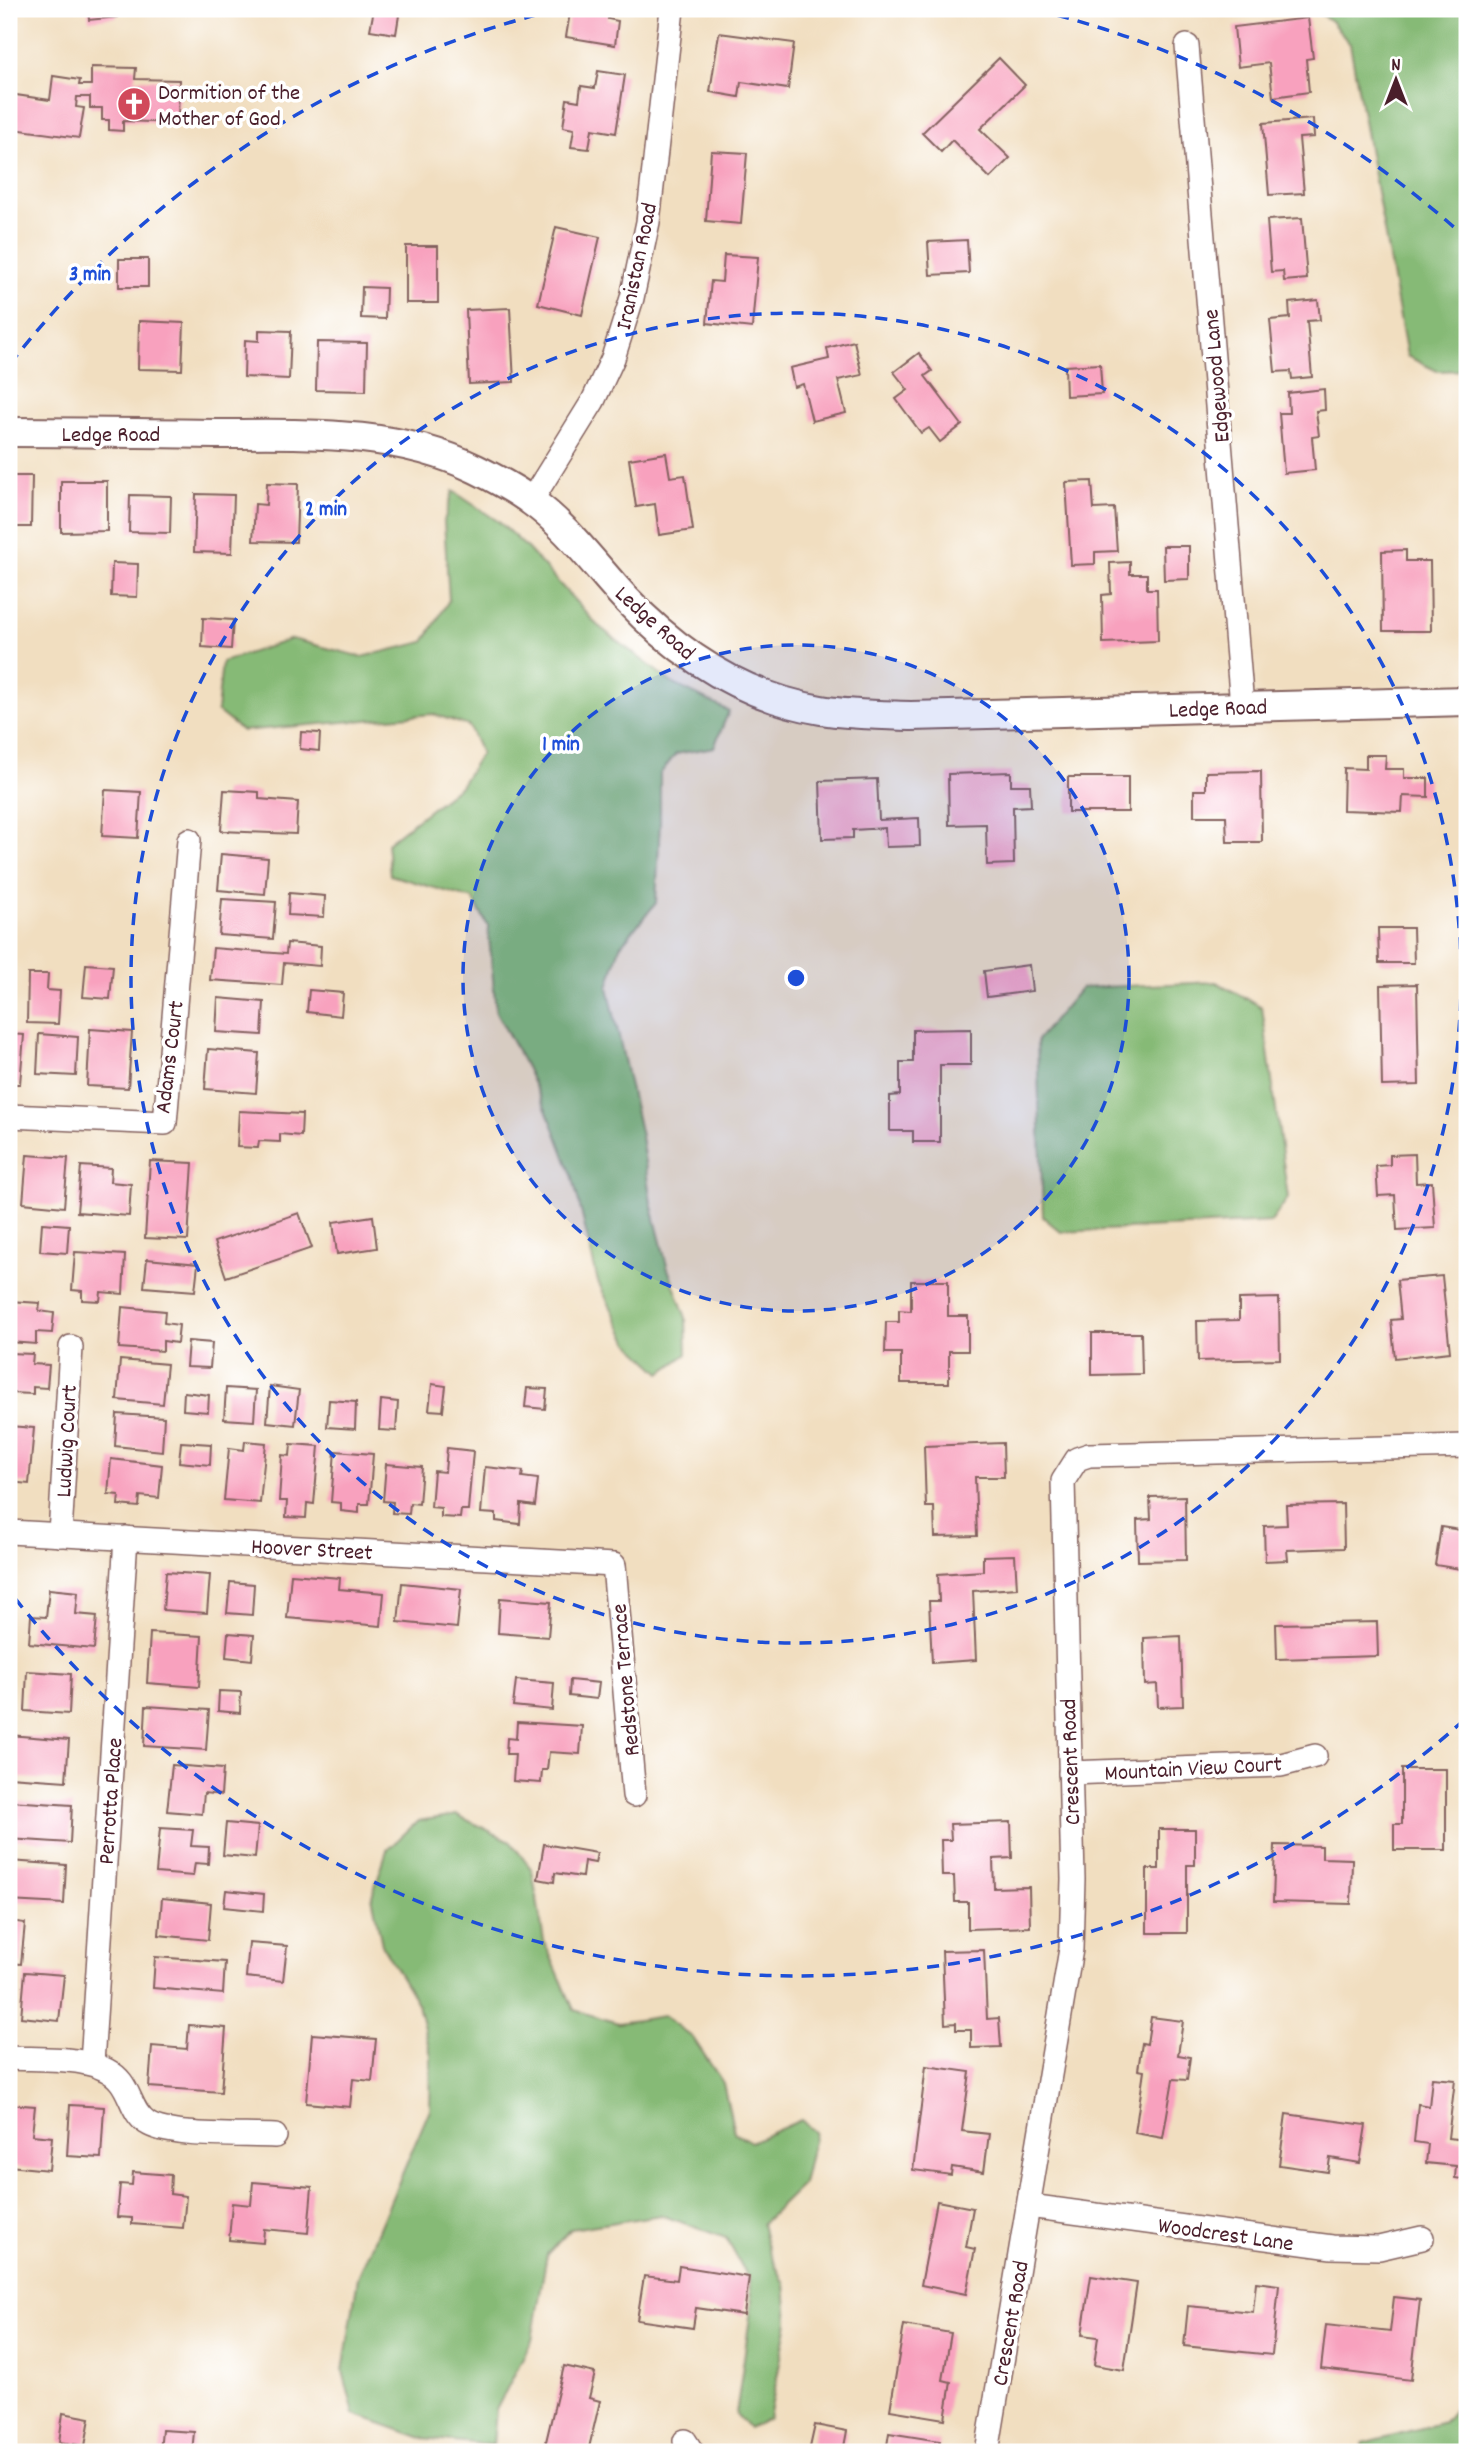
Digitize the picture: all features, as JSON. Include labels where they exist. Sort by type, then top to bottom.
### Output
[{"type":"street","name":"Iranistan Road","points":[[531,501],[593,401],[613,358],[632,298],[648,222],[672,9]]},
{"type":"street","name":"Edgewood Lane","points":[[1187,46],[1242,706]]},
{"type":"street","name":"Ledge Road","points":[[9,432],[308,434],[375,439],[408,445],[454,460],[500,482],[531,501],[577,543],[646,620],[685,652],[738,684],[793,704],[857,714],[911,716],[1467,701]]},
{"type":"street","name":"Adams Court","points":[[9,1116],[166,1123],[189,840]]},
{"type":"street","name":"Ludwig Court","points":[[60,1535],[71,1347]]},
{"type":"street","name":"Crescent Road","points":[[987,2452],[1071,1949],[1073,1879],[1063,1481],[1077,1460],[1089,1455],[1467,1446]]},
{"type":"street","name":"Hoover Street","points":[[9,1532],[614,1565]]},
{"type":"street","name":"Perrotta Place","points":[[92,2063],[126,1538]]},
{"type":"street","name":"Redstone Terrace","points":[[614,1565],[634,1795]]},
{"type":"street","name":"Mountain View Court","points":[[1070,1773],[1282,1765],[1315,1756]]},
{"type":"street","points":[[9,2058],[92,2063],[120,2080],[136,2112],[146,2123],[164,2131],[275,2136]]},
{"type":"street","name":"Woodcrest Lane","points":[[1029,2206],[1332,2247],[1379,2248],[1422,2238]]},
{"type":"green space","points":[[1313,9],[1467,9],[1467,370],[1437,371],[1407,356],[1350,44],[1331,21]]},
{"type":"green space","points":[[453,491],[499,522],[527,548],[597,625],[672,683],[729,711],[714,747],[676,754],[660,774],[656,903],[620,946],[608,987],[641,1136],[651,1203],[667,1266],[686,1318],[687,1354],[661,1373],[629,1343],[598,1282],[573,1178],[552,1123],[496,1012],[488,926],[473,899],[390,875],[387,843],[460,786],[481,753],[469,726],[433,714],[242,731],[217,711],[222,662],[292,639],[362,657],[424,642],[449,600],[444,521]]},
{"type":"green space","points":[[1216,982],[1262,1007],[1288,1198],[1271,1222],[1061,1232],[1043,1217],[1037,1040],[1081,988]]},
{"type":"green space","points":[[457,1815],[510,1841],[532,1870],[544,1941],[574,2010],[618,2023],[664,2016],[693,2038],[723,2083],[734,2132],[751,2142],[801,2120],[815,2132],[803,2184],[762,2224],[769,2252],[785,2284],[788,2322],[769,2418],[749,2429],[736,2414],[752,2303],[748,2277],[726,2238],[661,2215],[571,2229],[547,2254],[532,2340],[496,2410],[493,2445],[422,2438],[354,2414],[343,2371],[358,2277],[430,2109],[431,2055],[418,2005],[382,1945],[372,1896],[387,1850],[418,1821]]},
{"type":"green space","points":[[1467,2394],[1467,2452],[1360,2452],[1363,2443],[1444,2422]]},
{"type":"building","points":[[88,9],[116,9],[117,17],[89,20]]},
{"type":"building","points":[[374,9],[400,9],[396,34],[370,30]]},
{"type":"building","points":[[560,9],[609,9],[608,19],[618,21],[615,45],[566,37],[570,13],[560,12]]},
{"type":"building","points":[[1308,18],[1313,58],[1306,59],[1309,92],[1273,97],[1269,63],[1238,67],[1234,27]]},
{"type":"building","points":[[719,33],[794,43],[788,89],[741,82],[739,97],[710,92]]},
{"type":"building","points":[[999,58],[1025,85],[980,129],[1010,158],[990,178],[952,140],[941,152],[922,133]]},
{"type":"building","name":"Dormition of the Mother of God","points":[[91,67],[136,68],[135,79],[179,80],[178,123],[123,121],[123,131],[109,130],[109,120],[102,120],[102,108],[90,108],[90,97],[77,97],[76,107],[84,108],[79,138],[14,129],[12,141],[9,141],[9,94],[50,100],[53,76],[80,80],[79,85],[91,85]]},
{"type":"building","points":[[598,71],[625,75],[616,133],[592,129],[589,149],[571,147],[574,129],[563,127],[567,99],[579,101],[581,86],[595,88]]},
{"type":"building","points":[[1313,119],[1314,137],[1299,138],[1304,193],[1269,195],[1263,123]]},
{"type":"building","points":[[711,151],[747,153],[741,224],[706,221]]},
{"type":"building","points":[[1302,218],[1307,279],[1284,281],[1283,271],[1271,272],[1267,220]]},
{"type":"building","points":[[556,227],[600,237],[582,315],[538,304]]},
{"type":"building","points":[[967,240],[969,273],[930,275],[928,242]]},
{"type":"building","points":[[406,246],[438,246],[438,303],[406,303]]},
{"type":"building","points":[[724,255],[758,257],[752,328],[707,323],[711,281],[722,282]]},
{"type":"building","points":[[119,259],[148,259],[148,287],[119,287]]},
{"type":"building","points":[[362,287],[386,288],[385,319],[361,318]]},
{"type":"building","points":[[1318,300],[1320,320],[1307,321],[1312,377],[1292,379],[1291,371],[1275,372],[1270,320],[1290,318],[1289,303]]},
{"type":"building","points":[[510,308],[514,382],[469,384],[466,310]]},
{"type":"building","points":[[139,321],[184,323],[182,370],[138,369]]},
{"type":"building","points":[[9,330],[12,330],[12,384],[9,384]]},
{"type":"building","points":[[259,330],[291,331],[289,379],[244,377],[245,340],[259,341]]},
{"type":"building","points":[[854,341],[862,375],[838,380],[846,413],[812,421],[803,384],[794,387],[790,368],[829,359],[827,348]]},
{"type":"building","points":[[317,342],[367,343],[366,391],[316,390]]},
{"type":"building","points":[[919,353],[932,371],[925,376],[962,425],[940,442],[929,428],[921,433],[896,399],[908,390],[894,372]]},
{"type":"building","points":[[1100,364],[1102,394],[1066,396],[1065,366]]},
{"type":"building","points":[[1324,389],[1325,410],[1316,411],[1319,436],[1312,437],[1315,470],[1284,473],[1279,413],[1289,413],[1288,393]]},
{"type":"building","points":[[666,453],[670,477],[685,475],[693,530],[659,535],[655,504],[636,507],[629,459]]},
{"type":"building","points":[[9,476],[32,476],[31,527],[9,527]]},
{"type":"building","points":[[61,481],[107,481],[107,531],[61,532]]},
{"type":"building","points":[[1092,481],[1094,509],[1114,508],[1117,551],[1095,552],[1095,564],[1071,565],[1066,482]]},
{"type":"building","points":[[267,483],[298,484],[296,542],[253,541],[255,504],[266,505]]},
{"type":"building","points":[[196,494],[234,495],[232,553],[194,552]]},
{"type":"building","points":[[130,495],[171,496],[170,533],[129,532]]},
{"type":"building","points":[[1163,546],[1189,546],[1189,579],[1164,580]]},
{"type":"building","points":[[1406,550],[1406,561],[1430,561],[1431,631],[1383,631],[1382,551]]},
{"type":"building","points":[[1130,562],[1130,574],[1147,574],[1147,589],[1157,589],[1158,641],[1103,643],[1102,595],[1111,594],[1110,563]]},
{"type":"building","points":[[112,563],[138,564],[137,597],[111,596]]},
{"type":"building","points":[[203,618],[233,620],[231,649],[202,647]]},
{"type":"building","points":[[301,732],[320,733],[319,751],[300,749]]},
{"type":"building","points":[[1366,755],[1386,755],[1385,769],[1404,769],[1404,778],[1428,778],[1428,797],[1403,796],[1402,812],[1343,810],[1344,768],[1366,769]]},
{"type":"building","points":[[1261,771],[1262,842],[1227,842],[1226,816],[1194,816],[1194,790],[1206,790],[1206,772]]},
{"type":"building","points":[[1011,772],[1011,785],[1030,785],[1031,806],[1013,807],[1014,864],[987,865],[986,824],[949,825],[948,774]]},
{"type":"building","points":[[1068,777],[1128,777],[1128,812],[1068,812]]},
{"type":"building","points":[[877,779],[879,820],[919,818],[920,846],[886,847],[885,828],[853,830],[853,838],[822,839],[820,781]]},
{"type":"building","points":[[105,790],[141,792],[138,838],[102,836]]},
{"type":"building","points":[[224,790],[259,792],[259,799],[298,802],[296,834],[221,831]]},
{"type":"building","points":[[221,854],[268,858],[265,894],[218,890]]},
{"type":"building","points":[[289,893],[325,896],[324,917],[288,915]]},
{"type":"building","points":[[222,899],[276,902],[273,939],[219,935]]},
{"type":"building","points":[[1378,928],[1413,928],[1414,963],[1379,963]]},
{"type":"building","points":[[287,943],[321,946],[320,966],[284,963],[282,985],[210,980],[213,948],[286,954]]},
{"type":"building","points":[[86,964],[113,966],[110,999],[83,997]]},
{"type":"building","points":[[1029,965],[1032,991],[987,997],[984,971]]},
{"type":"building","points":[[28,974],[48,974],[47,990],[60,991],[58,1024],[27,1023]]},
{"type":"building","points":[[1417,984],[1419,1085],[1382,1086],[1380,985]]},
{"type":"building","points":[[309,990],[343,993],[341,1016],[307,1012]]},
{"type":"building","points":[[218,998],[264,1002],[262,1035],[216,1032]]},
{"type":"building","points":[[90,1029],[132,1032],[128,1088],[87,1086]]},
{"type":"building","points":[[971,1029],[971,1065],[940,1065],[940,1142],[913,1142],[913,1131],[890,1131],[890,1096],[900,1095],[900,1062],[913,1062],[913,1030]]},
{"type":"building","points":[[9,1034],[24,1035],[20,1084],[9,1084]]},
{"type":"building","points":[[39,1034],[78,1037],[76,1076],[37,1074]]},
{"type":"building","points":[[208,1049],[259,1053],[256,1093],[205,1089]]},
{"type":"building","points":[[239,1111],[302,1114],[301,1136],[280,1134],[280,1142],[259,1141],[258,1148],[237,1147]]},
{"type":"building","points":[[1415,1154],[1416,1183],[1432,1182],[1435,1228],[1397,1230],[1395,1195],[1378,1196],[1376,1166],[1390,1165],[1390,1155]]},
{"type":"building","points":[[27,1155],[68,1158],[64,1207],[23,1203]]},
{"type":"building","points":[[150,1161],[193,1163],[188,1240],[145,1238]]},
{"type":"building","points":[[81,1166],[111,1168],[110,1182],[131,1184],[129,1216],[77,1212]]},
{"type":"building","points":[[299,1213],[312,1248],[226,1277],[214,1242]]},
{"type":"building","points":[[373,1216],[377,1248],[337,1254],[333,1222]]},
{"type":"building","points":[[42,1223],[69,1225],[67,1253],[40,1251]]},
{"type":"building","points":[[75,1252],[125,1255],[123,1294],[101,1292],[100,1301],[82,1300],[82,1291],[72,1290]]},
{"type":"building","points":[[147,1259],[198,1264],[195,1291],[144,1287]]},
{"type":"building","points":[[1442,1276],[1450,1352],[1395,1358],[1391,1320],[1401,1319],[1397,1280]]},
{"type":"building","points":[[911,1281],[948,1281],[948,1316],[968,1316],[968,1351],[949,1351],[949,1383],[901,1383],[901,1353],[885,1353],[886,1322],[899,1322],[899,1310],[911,1311]]},
{"type":"building","points":[[1279,1298],[1280,1359],[1198,1361],[1197,1321],[1239,1320],[1239,1299]]},
{"type":"building","points":[[9,1301],[40,1303],[39,1311],[54,1313],[52,1333],[36,1332],[36,1344],[9,1342]]},
{"type":"building","points":[[122,1307],[165,1311],[164,1323],[179,1325],[177,1343],[163,1341],[163,1351],[119,1348]]},
{"type":"building","points":[[1092,1333],[1141,1333],[1142,1374],[1092,1375]]},
{"type":"building","points":[[188,1341],[212,1343],[210,1368],[186,1367]]},
{"type":"building","points":[[9,1353],[33,1354],[32,1364],[49,1365],[47,1388],[33,1387],[33,1394],[9,1393]]},
{"type":"building","points":[[120,1360],[167,1364],[163,1404],[117,1400]]},
{"type":"building","points":[[432,1384],[446,1386],[443,1411],[429,1410]]},
{"type":"building","points":[[270,1386],[299,1390],[295,1425],[267,1422]]},
{"type":"building","points":[[226,1388],[256,1390],[254,1421],[224,1419]]},
{"type":"building","points":[[527,1388],[547,1389],[545,1409],[525,1407]]},
{"type":"building","points":[[184,1392],[209,1395],[208,1412],[183,1410]]},
{"type":"building","points":[[329,1400],[356,1402],[355,1429],[327,1427]]},
{"type":"building","points":[[381,1400],[398,1402],[396,1431],[379,1430]]},
{"type":"building","points":[[117,1414],[164,1417],[162,1451],[115,1446]]},
{"type":"building","points":[[9,1426],[34,1428],[29,1484],[9,1482]]},
{"type":"building","points":[[245,1441],[266,1443],[260,1503],[224,1500],[229,1448],[244,1450]]},
{"type":"building","points":[[181,1442],[211,1444],[210,1465],[179,1462]]},
{"type":"building","points":[[1003,1443],[1004,1477],[975,1477],[977,1536],[935,1537],[934,1507],[926,1507],[924,1446]]},
{"type":"building","points":[[291,1444],[319,1446],[314,1504],[307,1503],[306,1518],[286,1517],[287,1501],[279,1501],[282,1455],[290,1456]]},
{"type":"building","points":[[447,1448],[473,1451],[468,1510],[461,1510],[460,1518],[441,1517],[441,1508],[431,1507],[434,1471],[445,1472]]},
{"type":"building","points":[[335,1451],[373,1454],[369,1504],[359,1504],[359,1513],[341,1511],[341,1503],[331,1502]]},
{"type":"building","points":[[111,1459],[162,1465],[159,1498],[140,1496],[139,1507],[118,1505],[119,1495],[108,1494]]},
{"type":"building","points":[[386,1464],[422,1467],[419,1504],[410,1503],[409,1514],[392,1513],[393,1502],[383,1501]]},
{"type":"building","points":[[485,1467],[523,1471],[522,1477],[538,1479],[535,1506],[521,1504],[520,1524],[496,1521],[496,1514],[481,1513]]},
{"type":"building","points":[[1185,1496],[1186,1560],[1138,1561],[1137,1520],[1151,1519],[1150,1497]]},
{"type":"building","points":[[1343,1504],[1344,1548],[1287,1550],[1288,1560],[1265,1561],[1264,1526],[1287,1525],[1286,1505]]},
{"type":"building","points":[[1441,1527],[1467,1531],[1467,1570],[1435,1565]]},
{"type":"building","points":[[1015,1555],[1017,1588],[973,1591],[976,1660],[932,1663],[929,1601],[939,1601],[938,1574],[983,1571],[983,1556]]},
{"type":"building","points":[[166,1572],[210,1575],[207,1613],[163,1610]]},
{"type":"building","points":[[291,1574],[340,1578],[339,1589],[384,1593],[381,1626],[287,1618]]},
{"type":"building","points":[[230,1582],[254,1584],[252,1615],[227,1613]]},
{"type":"building","points":[[402,1583],[461,1589],[457,1628],[398,1622]]},
{"type":"building","points":[[49,1589],[78,1592],[76,1614],[97,1616],[94,1649],[29,1643],[31,1616],[46,1617]]},
{"type":"building","points":[[500,1598],[551,1602],[548,1637],[498,1633]]},
{"type":"building","points":[[1377,1622],[1378,1656],[1277,1659],[1276,1624]]},
{"type":"building","points":[[150,1633],[202,1636],[199,1687],[147,1683]]},
{"type":"building","points":[[228,1633],[254,1635],[252,1660],[226,1657]]},
{"type":"building","points":[[1181,1636],[1183,1706],[1158,1707],[1157,1684],[1145,1685],[1144,1638]]},
{"type":"building","points":[[27,1671],[71,1674],[69,1714],[25,1711]]},
{"type":"building","points":[[516,1680],[554,1683],[552,1710],[513,1706]]},
{"type":"building","points":[[570,1680],[599,1683],[597,1699],[569,1696]]},
{"type":"building","points":[[219,1691],[241,1692],[240,1713],[218,1711]]},
{"type":"building","points":[[146,1706],[209,1710],[206,1750],[144,1746]]},
{"type":"building","points":[[517,1722],[582,1726],[580,1754],[549,1752],[547,1770],[542,1770],[541,1783],[513,1781],[515,1754],[506,1754],[507,1738],[516,1739]]},
{"type":"building","points":[[9,1735],[69,1740],[66,1781],[9,1777]]},
{"type":"building","points":[[172,1765],[223,1769],[221,1795],[204,1793],[202,1814],[167,1811]]},
{"type":"building","points":[[1402,1769],[1446,1769],[1446,1850],[1394,1850],[1394,1824],[1402,1824]]},
{"type":"building","points":[[9,1801],[72,1805],[70,1843],[9,1839]]},
{"type":"building","points":[[1011,1822],[1012,1858],[993,1859],[994,1888],[1029,1887],[1030,1927],[968,1929],[968,1902],[955,1902],[954,1876],[942,1876],[941,1840],[951,1840],[950,1824]]},
{"type":"building","points":[[226,1823],[258,1826],[255,1858],[223,1855]]},
{"type":"building","points":[[160,1828],[193,1830],[191,1846],[209,1847],[208,1864],[195,1863],[193,1876],[156,1873]]},
{"type":"building","points":[[1159,1829],[1195,1829],[1195,1865],[1187,1865],[1187,1933],[1147,1933],[1147,1869],[1159,1869]]},
{"type":"building","points":[[544,1844],[597,1853],[595,1863],[584,1861],[582,1877],[555,1873],[554,1882],[538,1879]]},
{"type":"building","points":[[1275,1845],[1322,1846],[1322,1858],[1352,1859],[1351,1904],[1273,1902]]},
{"type":"building","points":[[9,1861],[66,1865],[64,1904],[9,1901]]},
{"type":"building","points":[[226,1890],[264,1894],[263,1911],[224,1907]]},
{"type":"building","points":[[162,1898],[211,1903],[208,1940],[159,1935]]},
{"type":"building","points":[[9,1921],[25,1923],[21,1964],[9,1963]]},
{"type":"building","points":[[249,1943],[287,1946],[283,1981],[246,1977]]},
{"type":"building","points":[[984,1950],[987,2019],[999,2018],[1001,2047],[971,2048],[971,2030],[956,2030],[956,2023],[945,2024],[942,1951]]},
{"type":"building","points":[[155,1957],[225,1962],[223,1994],[153,1988]]},
{"type":"building","points":[[25,1972],[64,1975],[59,2021],[21,2017]]},
{"type":"building","points":[[1151,2017],[1183,2021],[1178,2055],[1190,2057],[1187,2080],[1173,2079],[1163,2138],[1135,2133],[1144,2071],[1138,2070],[1142,2043],[1147,2044]]},
{"type":"building","points":[[189,2025],[226,2028],[221,2092],[149,2087],[152,2046],[187,2049]]},
{"type":"building","points":[[312,2034],[376,2039],[372,2081],[353,2079],[350,2107],[306,2103]]},
{"type":"building","points":[[926,2066],[970,2072],[962,2131],[989,2134],[984,2172],[952,2167],[951,2175],[913,2170]]},
{"type":"building","points":[[1432,2078],[1455,2080],[1448,2138],[1467,2140],[1467,2180],[1455,2178],[1456,2166],[1426,2163],[1428,2144],[1414,2142],[1418,2104],[1429,2106]]},
{"type":"building","points":[[9,2104],[35,2106],[32,2135],[52,2137],[49,2170],[9,2166]]},
{"type":"building","points":[[70,2105],[104,2107],[101,2158],[67,2156]]},
{"type":"building","points":[[1286,2114],[1366,2125],[1360,2163],[1330,2158],[1328,2172],[1279,2165]]},
{"type":"building","points":[[133,2172],[171,2175],[170,2194],[186,2196],[183,2228],[132,2224],[132,2218],[117,2217],[120,2184],[132,2185]]},
{"type":"building","points":[[253,2182],[312,2187],[308,2233],[264,2229],[263,2243],[229,2240],[232,2203],[251,2205]]},
{"type":"building","points":[[937,2201],[973,2208],[966,2247],[975,2249],[966,2294],[921,2285]]},
{"type":"building","points":[[679,2266],[749,2277],[744,2315],[696,2308],[693,2328],[637,2320],[644,2276],[677,2280]]},
{"type":"building","points":[[1091,2276],[1137,2283],[1124,2370],[1094,2365],[1098,2337],[1082,2335]]},
{"type":"building","points":[[1256,2282],[1279,2285],[1272,2355],[1184,2346],[1188,2306],[1253,2312]]},
{"type":"building","points":[[1394,2297],[1420,2300],[1411,2380],[1321,2369],[1326,2325],[1390,2332]]},
{"type":"building","points":[[904,2325],[951,2333],[943,2380],[951,2382],[945,2419],[890,2410]]},
{"type":"building","points":[[564,2366],[595,2373],[589,2398],[600,2401],[588,2452],[544,2450]]},
{"type":"building","points":[[63,2413],[90,2418],[85,2446],[59,2442]]},
{"type":"building","points":[[815,2425],[847,2431],[843,2452],[809,2452]]},
{"type":"building","points":[[162,2430],[194,2432],[192,2452],[160,2452]]},
{"type":"building","points":[[889,2433],[940,2441],[938,2452],[886,2452]]},
{"type":"place","name":"Dormition of the Mother of God","points":[[134,104]]}]
